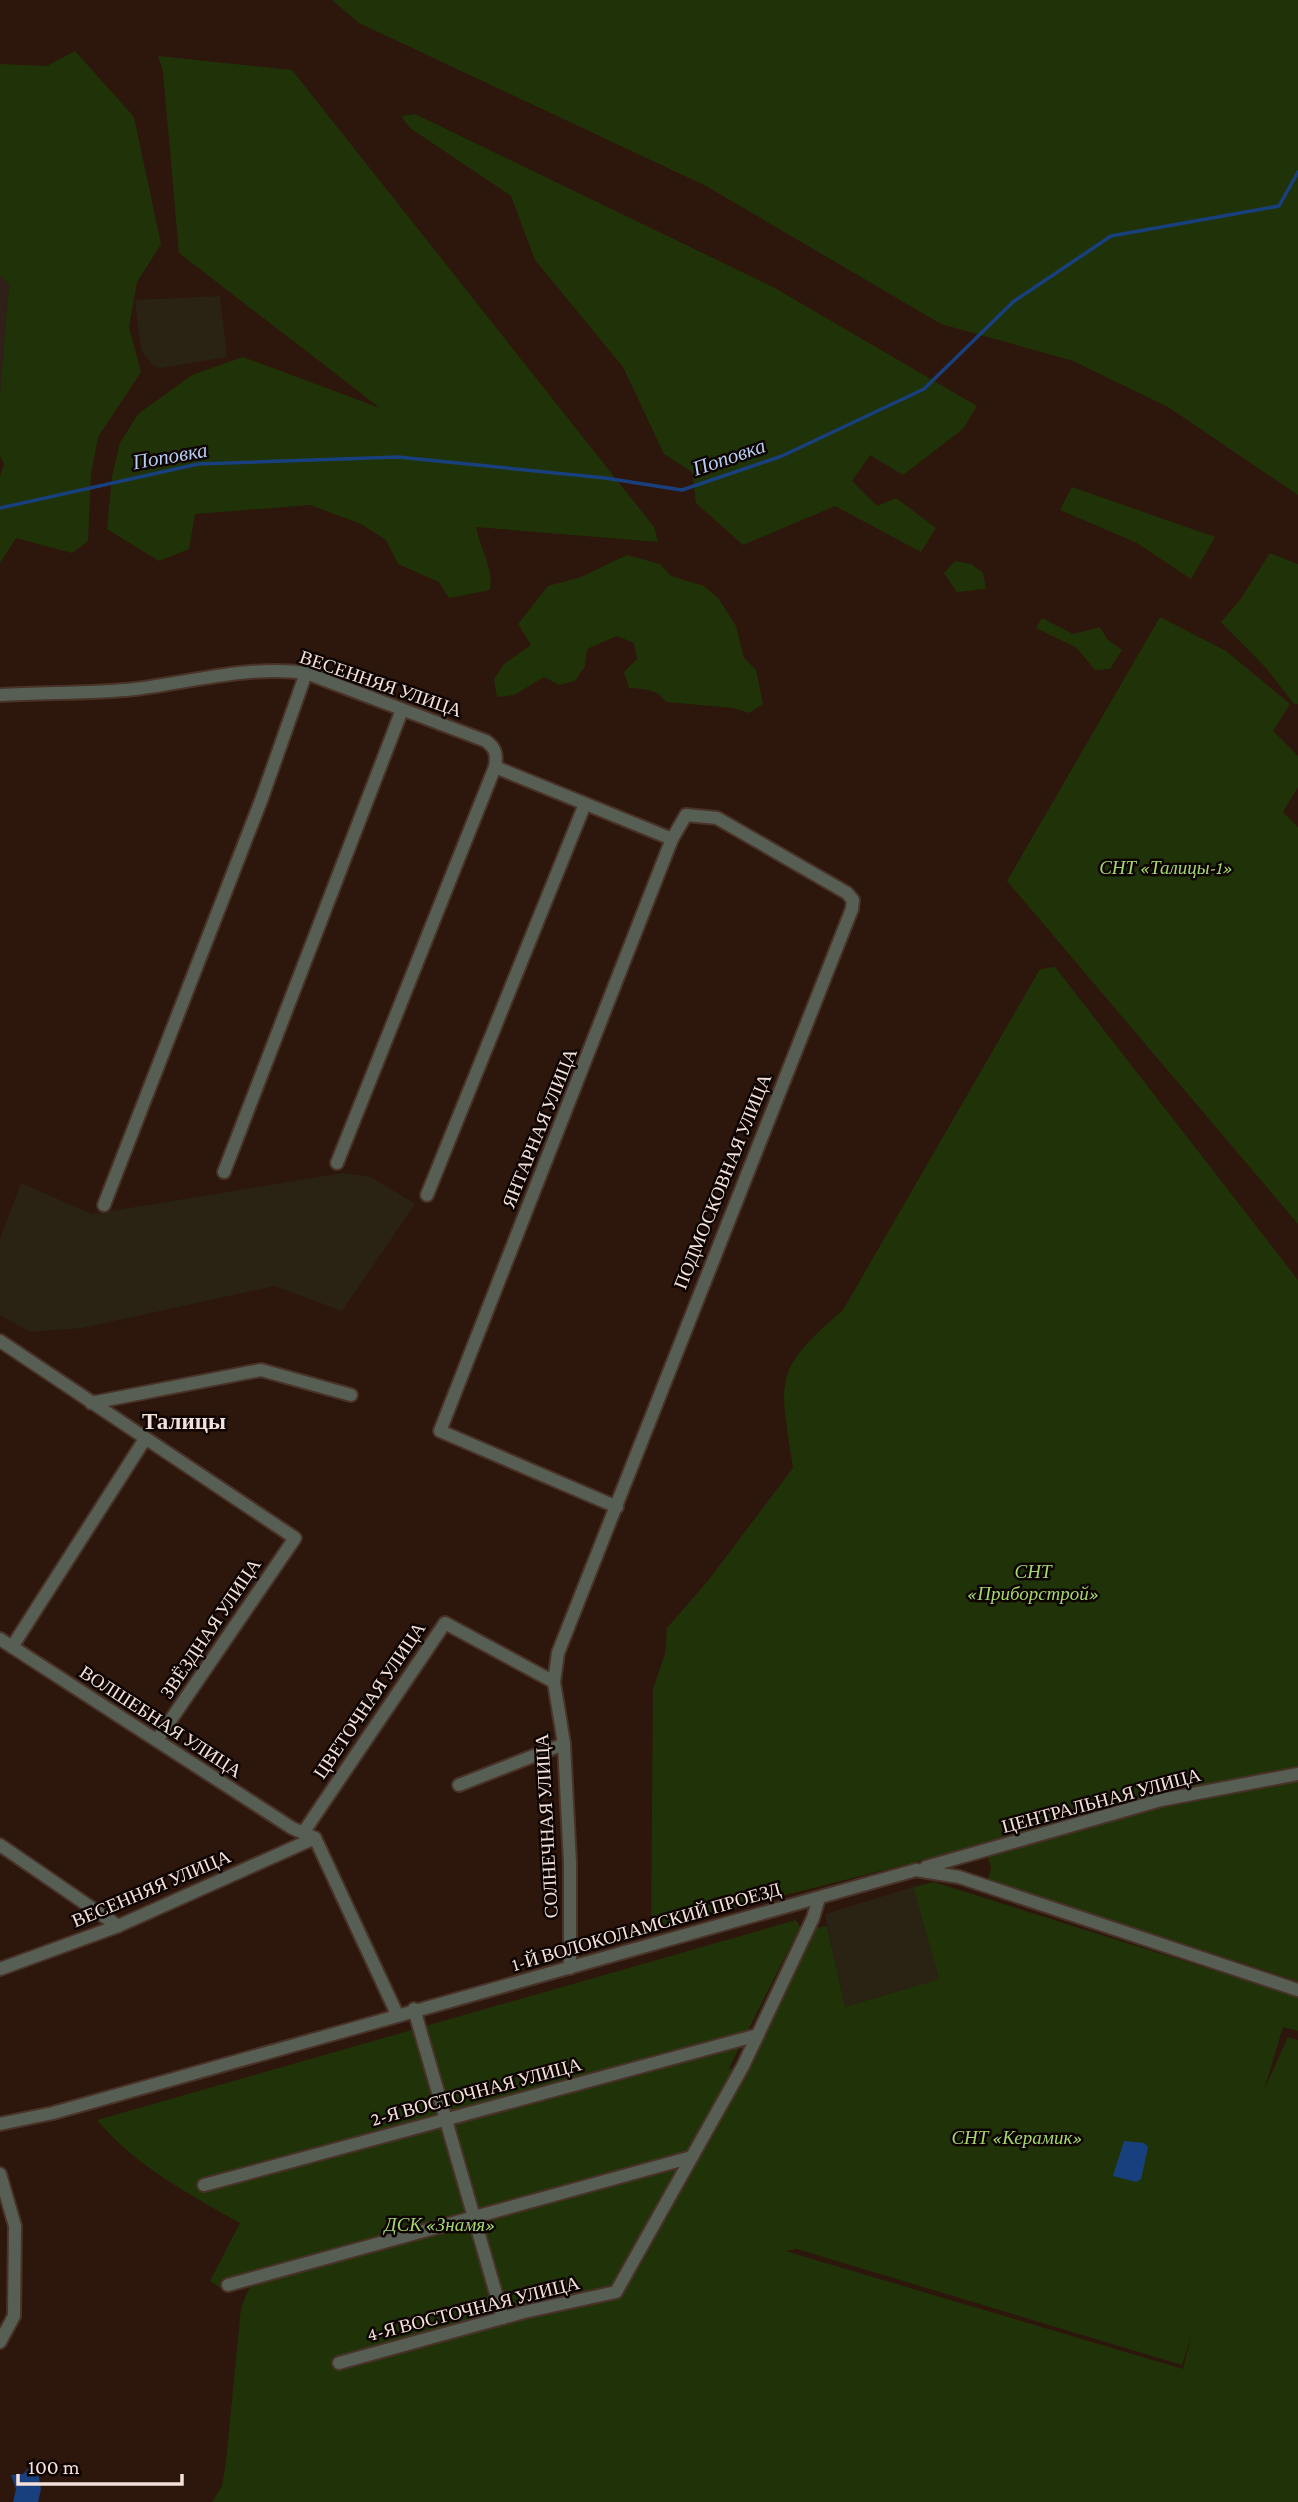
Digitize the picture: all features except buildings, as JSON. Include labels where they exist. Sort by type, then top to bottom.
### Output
[{"type":"street","name":"ВЕСЕННЯЯ УЛИЦА","points":[[0,695],[132,689],[258,671],[306,673],[486,741],[493,746],[497,756],[495,767]]},
{"type":"street","points":[[104,1205],[262,798],[306,673]]},
{"type":"street","points":[[224,1172],[402,709]]},
{"type":"street","points":[[337,1163],[495,767],[672,839]]},
{"type":"street","points":[[426,1195],[585,804]]},
{"type":"street","name":"ПОДМОСКОВНАЯ УЛИЦА","points":[[554,1682],[558,1653],[852,909],[853,900],[847,893],[717,818],[686,815],[672,839]]},
{"type":"street","name":"ЯНТАРНАЯ УЛИЦА","points":[[617,1507],[440,1431],[672,839]]},
{"type":"street","points":[[0,1341],[145,1439],[12,1647]]},
{"type":"street","points":[[91,1403],[261,1370],[351,1395]]},
{"type":"street","name":"ЗВЁЗДНАЯ УЛИЦА","points":[[145,1439],[295,1538],[157,1740]]},
{"type":"street","name":"ЦВЕТОЧНАЯ УЛИЦА","points":[[309,1835],[445,1623],[554,1682]]},
{"type":"street","name":"ВОЛШЕБНАЯ УЛИЦА","points":[[0,1639],[309,1835]]},
{"type":"street","name":"СОЛНЕЧНАЯ УЛИЦА","points":[[554,1682],[564,1744],[570,1863],[570,1968]]},
{"type":"street","points":[[459,1785],[564,1744]]},
{"type":"street","name":"ЦЕНТРАЛЬНАЯ УЛИЦА","points":[[916,1870],[1161,1800],[1298,1774]]},
{"type":"street","name":"ВЕСЕННЯЯ УЛИЦА","points":[[0,1969],[118,1926],[309,1835]]},
{"type":"street","points":[[309,1835],[397,2014]]},
{"type":"street","points":[[0,1845],[118,1926]]},
{"type":"street","name":"1-Й ВОЛОКОЛАМСКИЙ ПРОЕЗД","points":[[0,2124],[53,2113],[916,1870],[948,1874],[1298,1990]]},
{"type":"street","points":[[228,2285],[692,2157],[758,2035],[813,1918],[819,1898]]},
{"type":"street","points":[[414,2010],[503,2318]]},
{"type":"street","name":"2-Я ВОСТОЧНАЯ УЛИЦА","points":[[204,2185],[758,2035]]},
{"type":"street","name":"4-Я ВОСТОЧНАЯ УЛИЦА","points":[[339,2363],[503,2318],[617,2292],[692,2157]]},
{"type":"street","points":[[0,2174],[15,2226],[14,2316],[0,2342]]},
{"type":"shaded area","points":[[0,275],[9,284],[0,394]]},
{"type":"shaded area","points":[[220,296],[227,357],[160,368],[152,365],[141,350],[135,300]]},
{"type":"shaded area","points":[[343,1173],[371,1177],[415,1204],[342,1311],[274,1286],[82,1328],[30,1332],[0,1315],[0,1239],[21,1183],[92,1214]]},
{"type":"shaded area","points":[[913,1887],[939,1979],[845,2007],[825,1914]]},
{"type":"green space","points":[[332,0],[1298,0],[1298,495],[1168,407],[1073,361],[941,324],[706,186],[359,23]]},
{"type":"green space","points":[[75,51],[134,117],[161,244],[137,282],[129,327],[141,372],[98,437],[91,474],[88,541],[72,553],[16,538],[0,563],[0,476],[4,464],[0,456],[0,394],[9,284],[0,275],[0,64],[47,66]]},
{"type":"green space","points":[[158,56],[292,70],[654,527],[658,542],[476,527],[488,566],[490,590],[449,598],[439,582],[398,564],[386,540],[361,524],[310,505],[195,514],[189,549],[159,561],[107,529],[112,476],[120,443],[138,414],[192,375],[243,357],[380,408],[179,253],[163,72]]},
{"type":"green space","points":[[415,114],[773,287],[977,406],[963,429],[903,475],[870,455],[852,481],[877,506],[896,498],[936,528],[921,552],[835,506],[743,545],[696,503],[692,472],[664,454],[623,367],[535,260],[511,196],[410,128],[401,116]]},
{"type":"green space","points":[[1072,487],[1215,537],[1191,579],[1137,543],[1060,510]]},
{"type":"green space","points":[[1270,553],[1298,564],[1298,704],[1294,704],[1267,669],[1221,622],[1240,600]]},
{"type":"green space","points":[[627,555],[660,564],[671,576],[704,586],[718,598],[736,626],[744,658],[756,670],[763,704],[749,713],[733,708],[666,702],[654,692],[629,688],[624,672],[637,659],[634,643],[617,636],[587,649],[585,666],[575,681],[559,685],[544,677],[514,695],[497,697],[494,679],[504,664],[531,645],[518,624],[548,586],[581,577]]},
{"type":"green space","points":[[955,561],[971,564],[983,573],[986,589],[957,592],[944,573]]},
{"type":"green space","name":"СНТ «Талицы-1»","points":[[1160,617],[1226,651],[1290,704],[1273,731],[1298,756],[1298,787],[1283,812],[1298,827],[1298,1224],[1007,881]]},
{"type":"green space","points":[[1042,618],[1073,634],[1100,627],[1107,639],[1122,650],[1110,669],[1095,670],[1077,648],[1036,628]]},
{"type":"green space","name":"СНТ «Приборстрой»","points":[[1055,967],[1298,1280],[1298,1981],[988,1880],[991,1867],[983,1845],[651,1929],[653,1689],[665,1654],[667,1628],[707,1582],[793,1468],[784,1395],[792,1364],[803,1348],[843,1310],[1040,969]]},
{"type":"green space","points":[[934,1882],[1298,1997],[1298,2031],[1283,2027],[1264,2090],[1288,2037],[1298,2040],[1298,2502],[212,2502],[222,2486],[241,2308],[250,2286],[226,2292],[210,2281],[240,2223],[182,2190],[146,2165],[112,2137],[97,2120],[796,1920],[800,1927],[729,2068],[747,2075],[815,1928],[827,1926],[845,2007],[939,1979],[913,1887]],"holes":[[[797,2249],[1182,2365],[1192,2333],[1183,2369],[785,2251]]]},
{"type":"water","points":[[1124,2141],[1144,2143],[1148,2147],[1141,2179],[1136,2182],[1113,2176]]},
{"type":"water","points":[[31,2465],[37,2466],[41,2489],[38,2502],[13,2502],[16,2489],[11,2475],[23,2474]]},
{"type":"waterway","name":"Поповка","points":[[0,508],[198,464],[398,457],[605,478],[682,490],[782,456],[924,389],[1013,302],[1111,236],[1279,206],[1298,172]]},
{"type":"district","name":"Талицы","points":[[184,1421]]},
{"type":"park label","name":"СНТ «Керамик»","points":[[1017,2137]]},
{"type":"park label","name":"ДСК «Знамя»","points":[[440,2224]]}]
